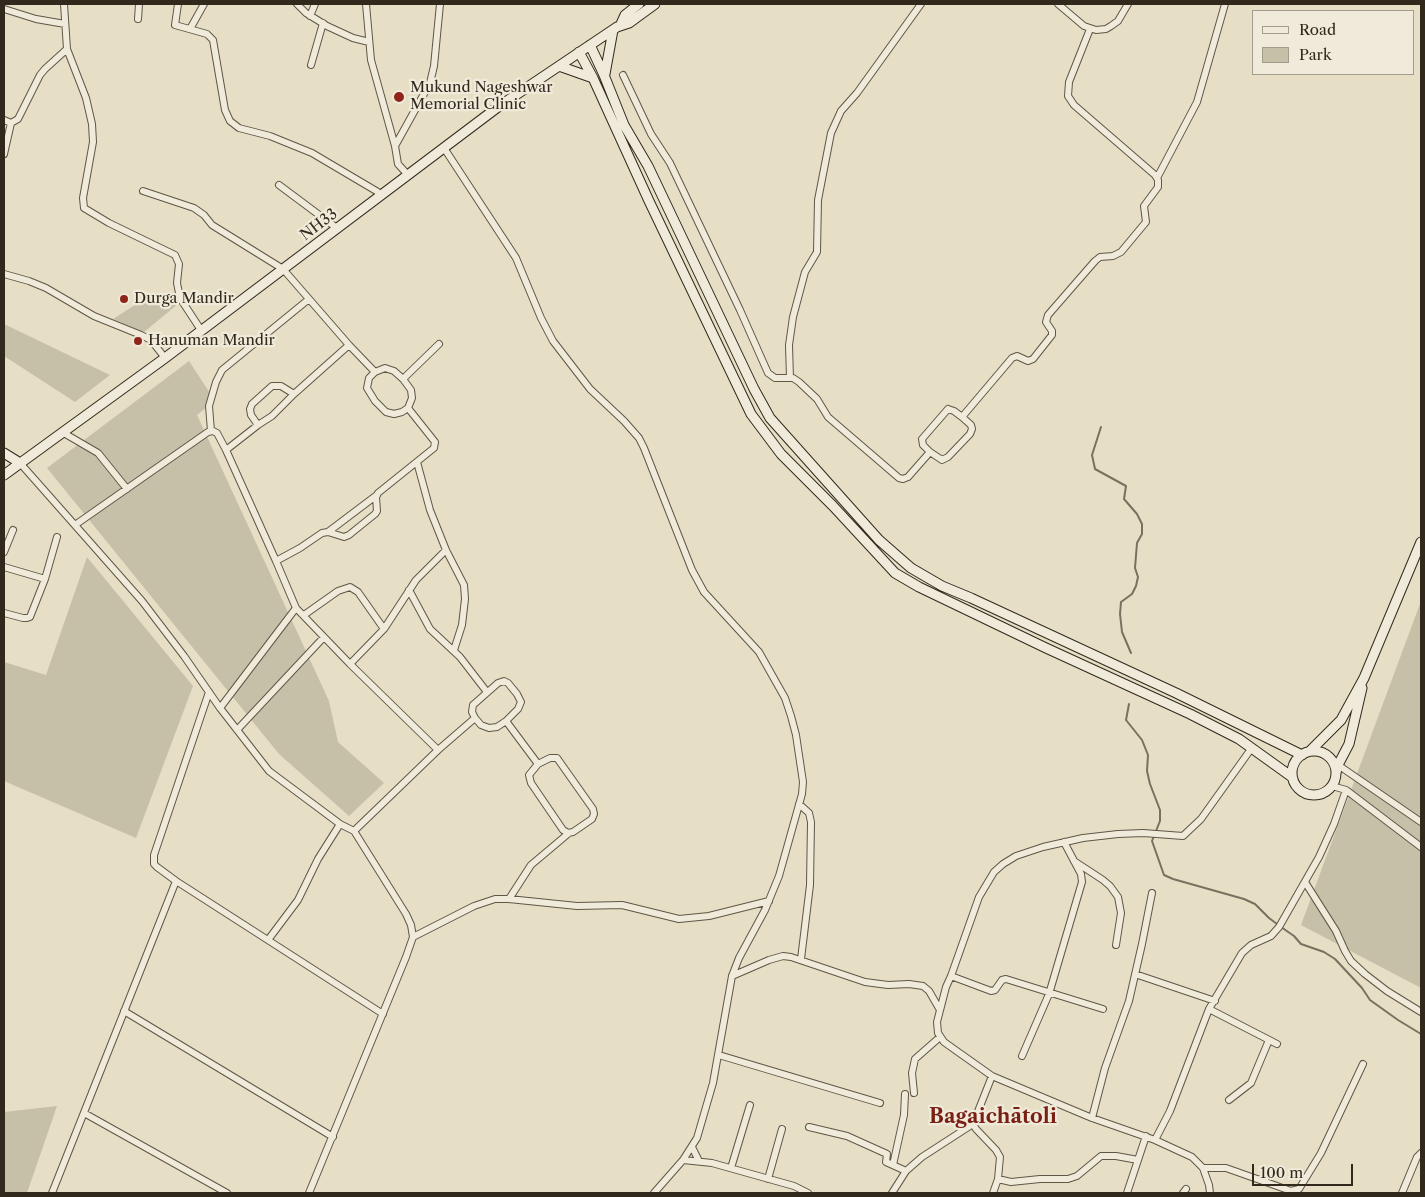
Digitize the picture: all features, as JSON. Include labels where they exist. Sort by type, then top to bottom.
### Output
[{"type":"main road","points":[[604,76],[606,58],[616,28],[625,15],[639,4]]},
{"type":"main road","name":"NH33","points":[[4,476],[165,358],[498,107],[616,28],[629,23],[655,4]]},
{"type":"main road","points":[[590,45],[624,126],[648,166],[754,389],[770,418],[879,540],[911,568],[942,586],[972,598],[1306,753],[1320,752],[1330,758],[1335,767],[1334,782]]},
{"type":"main road","points":[[579,52],[751,414],[781,454],[833,506],[895,573],[919,587],[1190,714],[1239,739],[1292,777]]},
{"type":"main road","points":[[559,66],[593,78]]},
{"type":"main road","points":[[4,453],[20,463]]},
{"type":"main road","points":[[1364,678],[1349,744],[1338,765],[1334,782],[1326,792],[1318,795],[1309,795],[1301,792],[1295,785],[1292,777],[1295,761],[1341,720],[1364,678],[1421,542]]},
{"type":"street","points":[[64,4],[67,49],[86,98],[92,124],[93,142],[83,198],[84,208],[109,223],[175,255],[179,264],[178,283],[180,298],[201,330]]},
{"type":"street","points":[[138,19],[139,4]]},
{"type":"street","points":[[178,4],[175,25],[207,34],[213,40],[225,110],[234,125],[270,136],[312,153],[383,195]]},
{"type":"street","points":[[190,29],[204,4]]},
{"type":"street","points":[[296,4],[322,24],[353,38],[369,42]]},
{"type":"street","points":[[310,16],[315,4]]},
{"type":"street","points":[[366,4],[373,68],[395,146],[398,164],[408,175]]},
{"type":"street","points":[[395,146],[430,83],[436,51],[440,4]]},
{"type":"street","points":[[790,378],[789,345],[793,317],[805,272],[817,252],[819,192],[831,133],[841,111],[921,4]]},
{"type":"street","points":[[1058,4],[1090,29],[1102,30],[1118,20],[1128,4]]},
{"type":"street","points":[[962,417],[1012,358],[1017,356],[1028,361],[1033,359],[1052,335],[1052,331],[1046,322],[1048,315],[1095,261],[1100,257],[1119,254],[1144,224],[1146,217],[1144,206],[1158,187],[1157,178],[1197,102],[1225,4]]},
{"type":"street","points":[[4,9],[65,24]]},
{"type":"street","points":[[311,65],[322,24]]},
{"type":"street","points":[[1090,29],[1067,86],[1070,100],[1157,178]]},
{"type":"street","points":[[4,154],[11,123],[19,117],[30,92],[45,68],[67,49]]},
{"type":"street","points":[[623,75],[651,134],[670,163],[770,375],[775,378],[790,378],[799,382],[817,399],[828,417],[899,478],[908,477],[930,452]]},
{"type":"street","points":[[4,120],[11,123]]},
{"type":"street","points":[[444,148],[516,258],[541,318],[553,341],[590,389],[639,438],[698,582],[704,592],[759,652],[785,698],[792,716],[803,782],[799,804],[779,876],[769,901],[739,958],[732,976],[713,1083],[697,1138],[683,1160],[654,1193]]},
{"type":"street","points":[[279,185],[338,228]]},
{"type":"street","points":[[143,191],[194,208],[204,215],[212,226],[283,269],[375,372]]},
{"type":"street","points":[[4,274],[46,288],[94,316],[151,340],[165,358]]},
{"type":"street","points":[[211,431],[209,406],[216,382],[222,370],[309,299]]},
{"type":"street","points":[[404,379],[439,344]]},
{"type":"street","points":[[226,450],[258,425],[280,411],[294,394],[350,345]]},
{"type":"street","points":[[385,368],[394,371],[404,379],[411,390],[412,398],[408,408],[394,414],[386,412],[375,401],[367,388],[369,378],[375,372],[385,368]]},
{"type":"street","points":[[258,425],[251,415],[250,409],[252,404],[262,394],[272,386],[278,385],[294,394]]},
{"type":"street","points":[[276,561],[322,533],[328,532],[434,448],[435,442],[408,408]]},
{"type":"street","points":[[952,410],[962,417],[971,427],[971,431],[948,457],[942,460],[923,445],[922,439],[943,413],[952,410]]},
{"type":"street","points":[[211,431],[217,433],[226,450],[296,608],[438,750]]},
{"type":"street","points":[[75,525],[211,431]]},
{"type":"street","points":[[62,432],[98,453],[127,489]]},
{"type":"street","points":[[417,462],[430,510],[446,550],[463,581],[465,590],[462,625],[454,650]]},
{"type":"street","points":[[20,463],[142,601],[184,656],[220,708],[269,771],[340,824],[354,831],[411,925],[413,937],[310,1193]]},
{"type":"street","points":[[328,532],[342,537],[347,536],[374,516],[377,511],[377,495]]},
{"type":"street","points":[[4,552],[13,530]]},
{"type":"street","points":[[4,613],[29,618],[45,579],[57,537]]},
{"type":"street","points":[[350,664],[384,629],[416,580],[446,550]]},
{"type":"street","points":[[4,567],[45,579]]},
{"type":"street","points":[[304,615],[338,591],[350,587],[358,592],[384,629]]},
{"type":"street","points":[[409,590],[430,629],[454,650],[487,692]]},
{"type":"street","points":[[220,708],[296,608]]},
{"type":"street","points":[[237,730],[324,637]]},
{"type":"street","points":[[504,681],[517,694],[521,702],[520,708],[506,721],[496,727],[489,728],[481,725],[472,712],[472,706],[487,692],[498,683],[504,681]]},
{"type":"street","points":[[209,692],[154,855],[154,864],[176,881],[383,1014]]},
{"type":"street","points":[[354,831],[438,750],[475,718]]},
{"type":"street","points":[[506,721],[538,764]]},
{"type":"street","points":[[1210,1193],[1208,1180],[1203,1168],[1192,1157],[1146,1136],[1092,1118],[992,1076],[944,1042],[937,1028],[946,987],[979,897],[994,872],[1003,864],[1016,856],[1064,842],[1118,834],[1164,833],[1183,836],[1201,819],[1252,749]]},
{"type":"street","points":[[509,899],[531,865],[569,833],[578,830],[592,819],[594,814],[593,809],[556,758],[550,758],[538,764],[529,775],[531,784],[560,826],[569,833]]},
{"type":"street","points":[[1338,765],[1421,822]]},
{"type":"street","points":[[1334,782],[1421,847]]},
{"type":"street","points":[[1155,1140],[1170,1111],[1209,1009],[1246,948],[1266,939],[1280,925],[1319,857],[1334,824],[1346,790]]},
{"type":"street","points":[[799,804],[809,813],[811,822],[810,885],[801,959]]},
{"type":"street","points":[[268,940],[298,900],[318,859],[340,824]]},
{"type":"street","points":[[1022,1056],[1049,994],[1082,882],[1082,877],[1064,842]]},
{"type":"street","points":[[1073,860],[1103,880],[1118,897],[1121,913],[1116,946]]},
{"type":"street","points":[[52,1193],[176,881]]},
{"type":"street","points":[[1305,882],[1336,931],[1351,961],[1387,991],[1421,1012]]},
{"type":"street","points":[[1092,1118],[1105,1068],[1128,1001],[1152,893]]},
{"type":"street","points":[[413,937],[482,903],[495,899],[577,906],[622,905],[679,919],[709,916],[769,901]]},
{"type":"street","points":[[732,976],[776,958],[791,957],[865,982],[923,986],[929,991],[940,1010]]},
{"type":"street","points":[[1135,974],[1215,1001]]},
{"type":"street","points":[[951,976],[988,990],[995,990],[1002,980],[1006,979],[1049,994],[1103,1009]]},
{"type":"street","points":[[1209,1009],[1277,1044]]},
{"type":"street","points":[[124,1011],[333,1137]]},
{"type":"street","points":[[914,1093],[912,1073],[915,1059],[940,1037]]},
{"type":"street","points":[[1229,1100],[1250,1083],[1269,1040]]},
{"type":"street","points":[[719,1055],[880,1103]]},
{"type":"street","points":[[1203,1168],[1226,1168],[1291,1191],[1299,1189],[1321,1153],[1364,1064]]},
{"type":"street","points":[[892,1193],[906,1171],[922,1157],[973,1124],[992,1076]]},
{"type":"street","points":[[893,1165],[904,1115],[905,1094]]},
{"type":"street","points":[[731,1168],[750,1105]]},
{"type":"street","points":[[84,1113],[227,1193]]},
{"type":"street","points":[[973,1124],[976,1130],[998,1153],[1000,1161],[998,1179],[993,1193]]},
{"type":"street","points":[[809,1127],[839,1133],[855,1139],[887,1154],[886,1162],[906,1171]]},
{"type":"street","points":[[768,1179],[782,1129]]},
{"type":"street","points":[[1127,1193],[1146,1136]]},
{"type":"street","points":[[692,1147],[700,1161]]},
{"type":"street","points":[[1402,1193],[1417,1157],[1421,1153]]},
{"type":"street","points":[[998,1179],[1011,1182],[1068,1179],[1077,1176],[1101,1156],[1110,1155],[1138,1160]]},
{"type":"street","points":[[683,1160],[700,1161],[731,1168],[808,1193]]},
{"type":"green space","points":[[152,294],[174,299],[178,304],[144,332],[113,319]]},
{"type":"green space","points":[[4,324],[110,375],[75,402],[4,356]]},
{"type":"green space","points":[[189,361],[215,401],[197,415],[329,701],[338,742],[384,783],[349,816],[279,754],[47,468]]},
{"type":"green space","points":[[87,557],[193,686],[136,838],[4,781],[4,662],[46,675]]},
{"type":"green space","points":[[1421,601],[1421,988],[1301,925]]},
{"type":"green space","points":[[57,1106],[27,1193],[4,1193],[4,1112]]},
{"type":"waterway","points":[[1101,427],[1092,455],[1095,469],[1126,486],[1124,499],[1137,514],[1142,524],[1142,534],[1137,543],[1135,568],[1138,577],[1136,586],[1132,594],[1121,602],[1122,632],[1131,653]]},
{"type":"waterway","points":[[1129,704],[1126,720],[1142,740],[1148,755],[1147,771],[1160,810],[1160,821],[1156,831]]},
{"type":"waterway","points":[[1154,836],[1152,841],[1164,875],[1244,899],[1255,904],[1277,924]]},
{"type":"waterway","points":[[1281,927],[1294,936],[1301,944],[1324,952],[1335,959],[1362,988],[1370,1000],[1421,1034]]},
{"type":"place","name":"Mukund Nageshwar Memorial Clinic","points":[[399,97]]},
{"type":"place","name":"Durga Mandir","points":[[124,299]]},
{"type":"place","name":"Hanuman Mandir","points":[[138,341]]},
{"type":"district","name":"Bagaichātoli","points":[[993,1117]]}]
